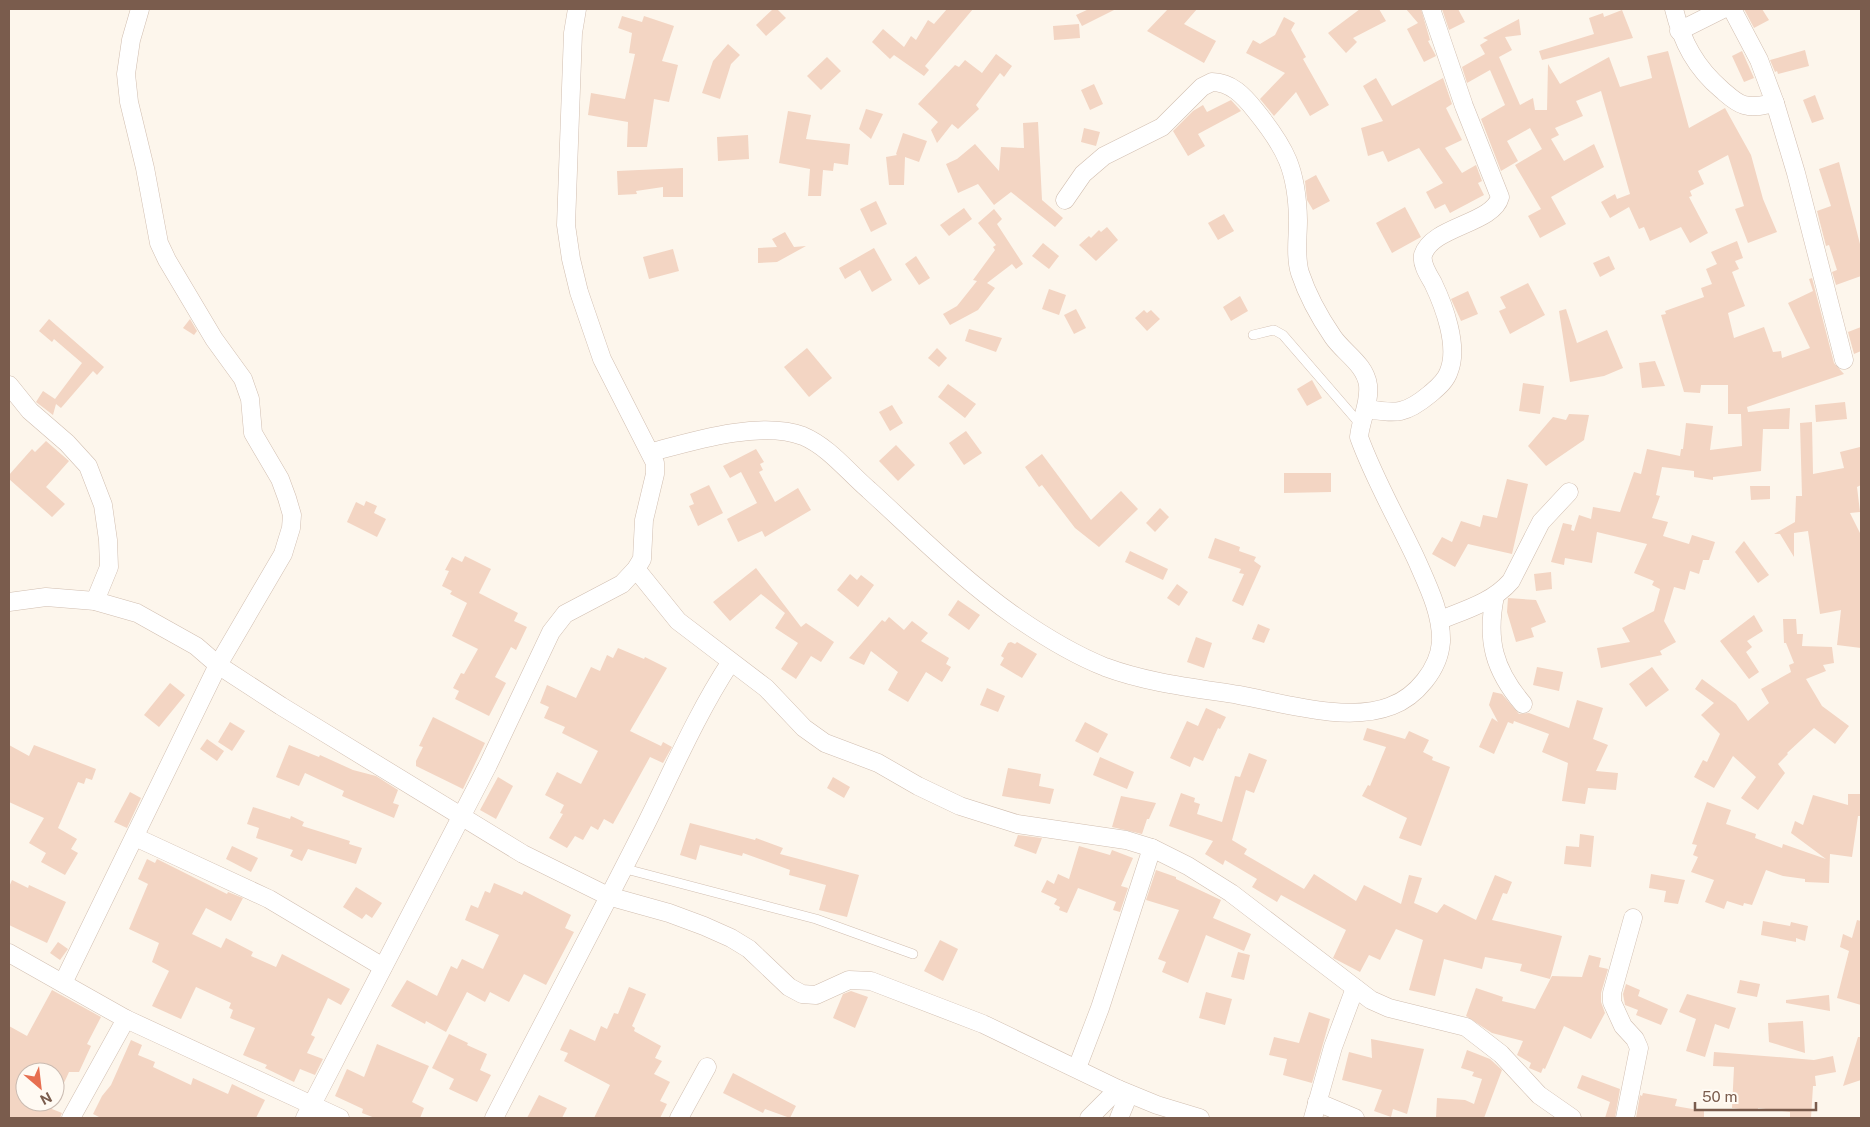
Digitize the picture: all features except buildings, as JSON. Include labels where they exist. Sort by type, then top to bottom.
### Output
[{"type":"street","points":[[63,983],[109,885],[135,837],[218,665],[283,554],[291,528],[292,515],[280,479],[253,433],[250,399],[243,379],[214,339],[166,260],[159,243],[145,168],[129,102],[126,74],[131,40],[140,9]]},
{"type":"street","points":[[308,1112],[488,765],[551,632],[564,614],[622,584],[636,570],[642,559],[644,520],[655,474],[655,463],[652,452],[602,359],[579,292],[571,259],[566,225],[576,9]]},
{"type":"street","points":[[1364,417],[1396,413],[1415,406],[1439,386],[1449,373],[1452,361],[1448,321],[1444,304],[1424,264],[1423,255],[1430,245],[1442,236],[1494,208],[1500,197],[1464,106],[1431,9]]},
{"type":"street","points":[[1674,9],[1679,31],[1689,52],[1702,71],[1732,98],[1742,104],[1755,106],[1775,103]]},
{"type":"street","points":[[1679,31],[1723,9]]},
{"type":"street","points":[[1732,9],[1759,60],[1775,103],[1796,173],[1844,360]]},
{"type":"street","points":[[652,452],[714,435],[782,431],[803,436],[835,457],[917,534],[1015,616],[1105,667],[1163,682],[1332,711],[1367,712],[1390,707],[1408,698],[1432,672],[1441,645],[1440,620],[1425,578],[1364,452],[1359,437],[1364,417],[1368,383],[1364,373],[1334,338],[1299,272],[1296,193],[1291,167],[1284,148],[1245,98],[1231,87],[1212,82],[1202,87],[1162,127],[1104,156],[1083,174],[1065,200]]},
{"type":"street","points":[[9,386],[30,411],[67,443],[88,466],[102,505],[108,540],[109,567],[95,601]]},
{"type":"street","points":[[1440,620],[1495,596],[1511,581],[1541,522],[1569,492]]},
{"type":"street","points":[[636,570],[678,621],[766,688],[804,728],[825,743],[878,763],[918,786],[960,806],[1017,824],[1126,840],[1152,848],[1188,866],[1231,893],[1371,1000],[1389,1008],[1466,1027],[1501,1054],[1539,1096],[1572,1118]]},
{"type":"street","points":[[1495,596],[1492,624],[1494,654],[1502,675],[1523,704]]},
{"type":"street","points":[[9,602],[46,597],[95,601],[136,613],[196,646],[218,665],[334,739],[461,814],[523,854],[608,896],[678,916],[731,938],[749,949],[790,987],[802,994],[816,995],[849,980],[871,981],[982,1024],[1124,1091],[1200,1118]]},
{"type":"street","points":[[494,1118],[710,694],[730,662]]},
{"type":"street","points":[[135,837],[269,899],[383,967]]},
{"type":"street","points":[[1077,1068],[1100,1008],[1152,848]]},
{"type":"street","points":[[1625,1118],[1639,1048],[1614,1010],[1612,993],[1633,918]]},
{"type":"street","points":[[9,953],[126,1019],[308,1112],[340,1118]]},
{"type":"street","points":[[1355,988],[1315,1110],[1355,1118]]},
{"type":"street","points":[[71,1118],[126,1019]]},
{"type":"street","points":[[679,1118],[707,1067]]},
{"type":"street","points":[[1089,1118],[1124,1091]]},
{"type":"street","points":[[1120,1118],[1124,1091]]},
{"type":"lane","points":[[1253,334],[1274,330],[1283,335],[1364,417]]},
{"type":"lane","points":[[622,868],[816,919],[913,954]]}]
